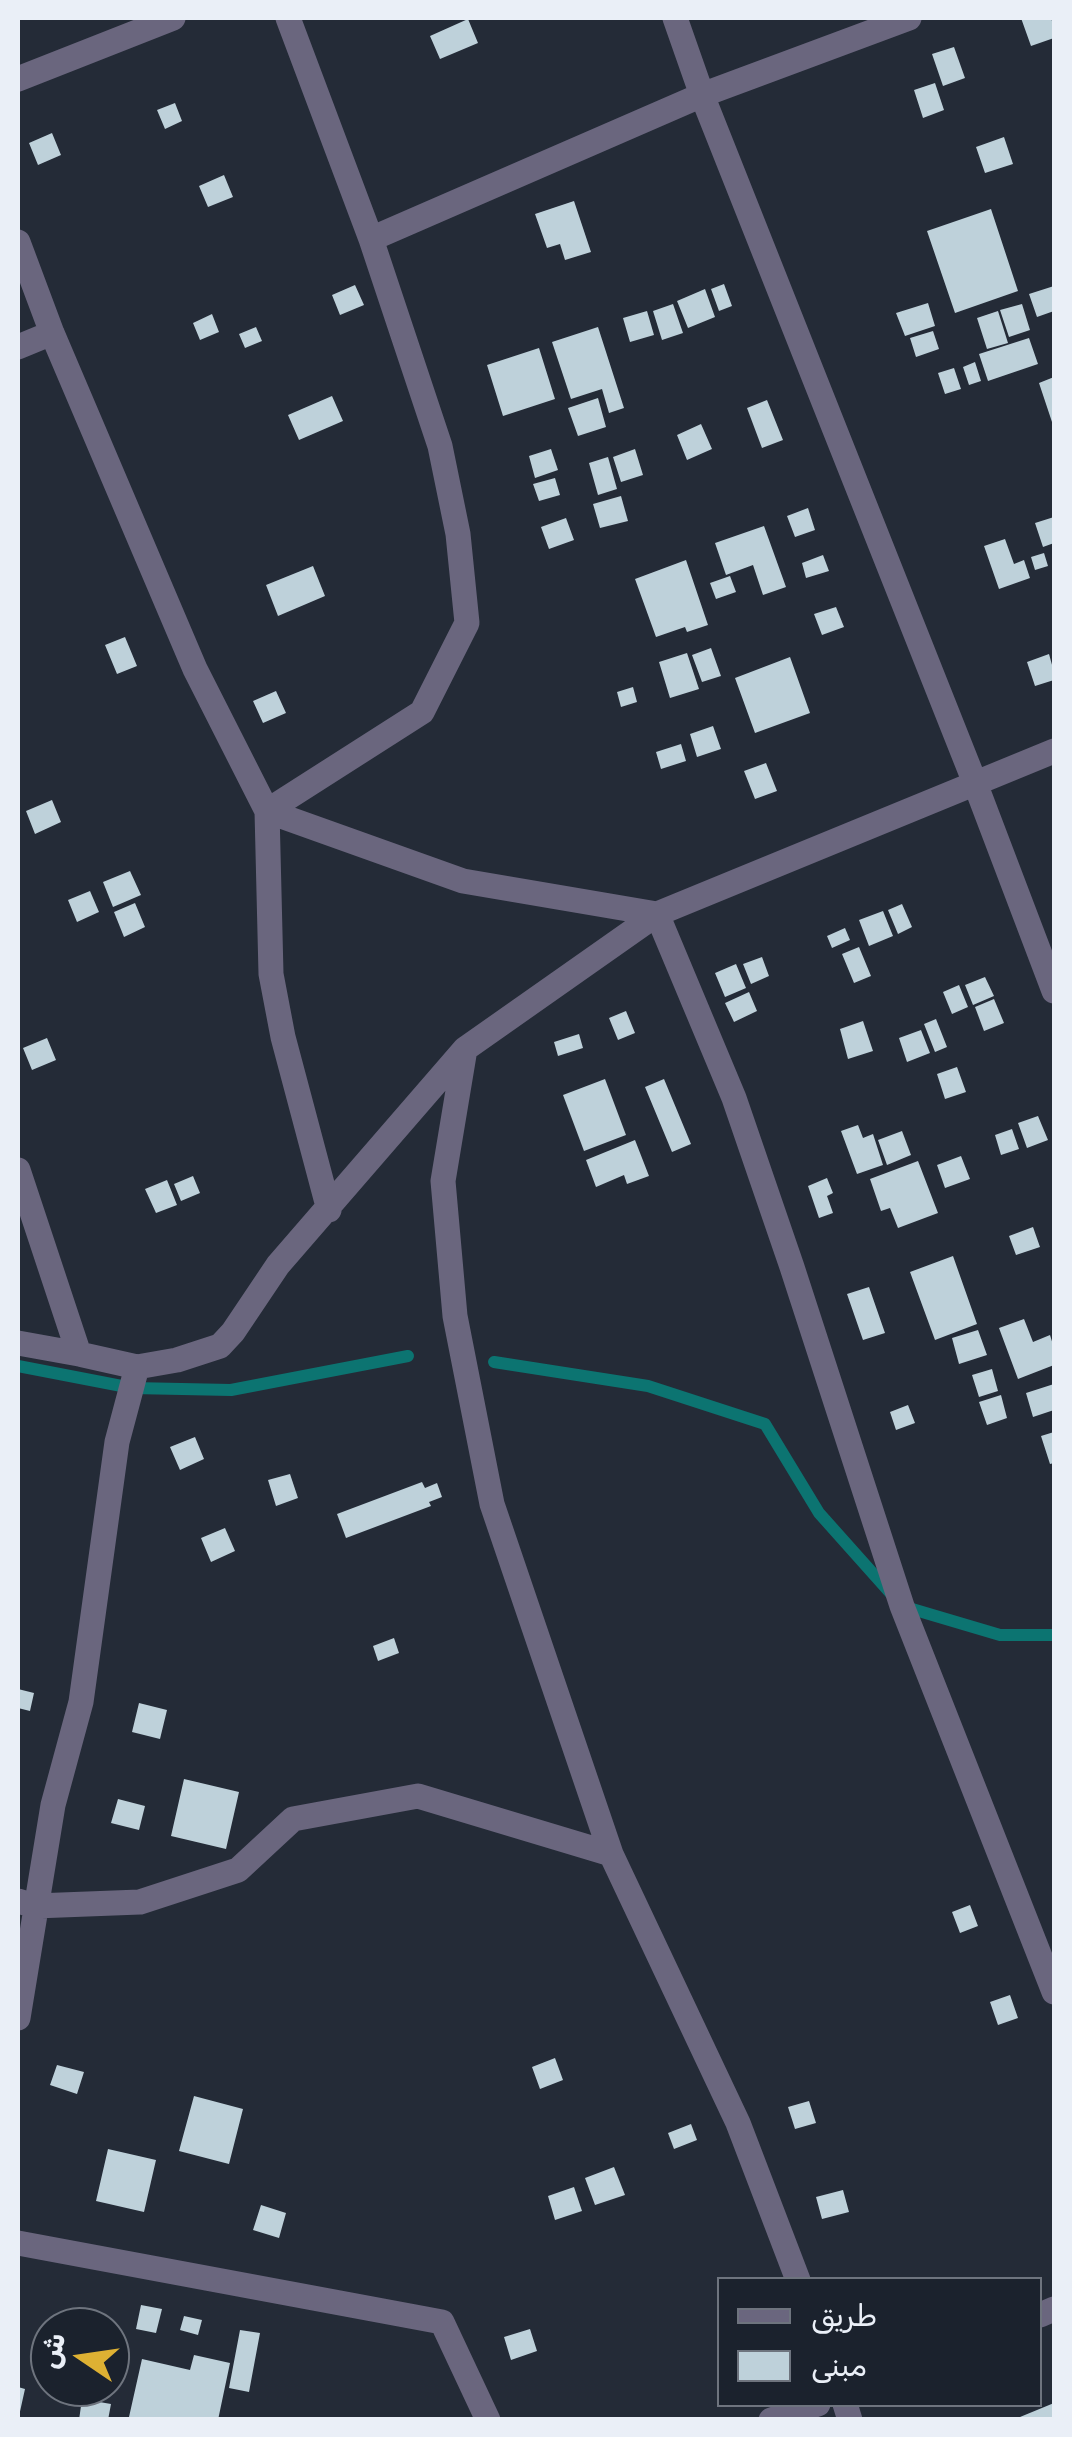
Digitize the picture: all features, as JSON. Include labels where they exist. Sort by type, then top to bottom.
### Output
[{"type":"street","points":[[18,80],[174,18]]},
{"type":"street","points":[[266,810],[422,712],[467,623],[458,534],[440,446],[371,239],[288,18]]},
{"type":"street","points":[[675,18],[1054,991]]},
{"type":"street","points":[[371,239],[702,95],[910,18]]},
{"type":"street","points":[[18,242],[52,334],[195,670],[266,810],[271,974],[283,1037],[328,1210]]},
{"type":"street","points":[[18,347],[52,334]]},
{"type":"street","points":[[18,1343],[137,1367],[177,1360],[220,1346],[278,1265],[466,1049],[657,914],[1054,751]]},
{"type":"street","points":[[266,810],[463,881],[657,914]]},
{"type":"street","points":[[657,914],[734,1098],[902,1606],[1054,1992]]},
{"type":"street","points":[[466,1049],[444,1181],[454,1316],[492,1504],[610,1854],[738,2123],[797,2277]]},
{"type":"street","points":[[18,1170],[79,1354]]},
{"type":"street","points":[[18,2018],[26,1904],[81,1702],[118,1442],[137,1367]]},
{"type":"street","points":[[26,1904],[140,1902],[238,1870],[293,1819],[418,1796],[610,1854]]},
{"type":"street","points":[[18,2243],[442,2322],[488,2420]]},
{"type":"street","points":[[771,2420],[809,2407]]},
{"type":"building","points":[[1021,18],[1051,18],[1054,38],[1031,46]]},
{"type":"building","points":[[468,19],[478,43],[440,59],[430,36]]},
{"type":"building","points":[[954,47],[965,78],[943,86],[932,54]]},
{"type":"building","points":[[935,83],[944,110],[923,118],[914,90]]},
{"type":"building","points":[[175,103],[182,121],[165,129],[157,110]]},
{"type":"building","points":[[52,133],[61,155],[38,165],[29,143]]},
{"type":"building","points":[[1004,137],[1013,164],[985,173],[976,147]]},
{"type":"building","points":[[224,175],[233,197],[208,207],[199,186]]},
{"type":"building","points":[[574,201],[591,252],[565,260],[560,244],[547,248],[535,214]]},
{"type":"building","points":[[991,209],[1018,291],[955,313],[927,231]]},
{"type":"building","points":[[724,284],[732,306],[719,311],[711,289]]},
{"type":"building","points":[[355,285],[364,305],[340,315],[332,295]]},
{"type":"building","points":[[1054,286],[1054,311],[1037,317],[1029,294]]},
{"type":"building","points":[[705,289],[715,317],[688,328],[677,301]]},
{"type":"building","points":[[928,303],[935,326],[905,336],[896,313]]},
{"type":"building","points":[[673,304],[683,333],[662,340],[653,311]]},
{"type":"building","points":[[1022,304],[1030,330],[1009,337],[1000,310]]},
{"type":"building","points":[[647,311],[654,335],[630,342],[623,318]]},
{"type":"building","points":[[998,311],[1008,343],[987,349],[977,318]]},
{"type":"building","points":[[212,314],[219,332],[200,340],[193,323]]},
{"type":"building","points":[[256,327],[262,341],[245,348],[239,334]]},
{"type":"building","points":[[598,327],[624,408],[609,413],[602,389],[571,399],[552,342]]},
{"type":"building","points":[[933,331],[939,349],[916,357],[910,338]]},
{"type":"building","points":[[1029,338],[1038,364],[988,381],[979,354]]},
{"type":"building","points":[[539,348],[555,399],[503,416],[487,365]]},
{"type":"building","points":[[975,362],[981,381],[969,385],[963,367]]},
{"type":"building","points":[[954,368],[961,389],[945,394],[938,373]]},
{"type":"building","points":[[1054,377],[1054,428],[1039,383]]},
{"type":"building","points":[[332,396],[343,421],[299,440],[288,415]]},
{"type":"building","points":[[598,398],[606,427],[578,436],[568,408]]},
{"type":"building","points":[[767,400],[783,440],[762,448],[747,408]]},
{"type":"building","points":[[701,424],[712,449],[687,460],[677,435]]},
{"type":"building","points":[[551,449],[558,470],[535,478],[529,456]]},
{"type":"building","points":[[635,449],[643,475],[621,482],[613,457]]},
{"type":"building","points":[[608,457],[617,489],[598,495],[589,463]]},
{"type":"building","points":[[555,478],[560,495],[539,501],[533,484]]},
{"type":"building","points":[[621,496],[628,521],[600,528],[593,504]]},
{"type":"building","points":[[808,508],[815,530],[795,537],[787,516]]},
{"type":"building","points":[[1054,517],[1054,543],[1043,547],[1035,523]]},
{"type":"building","points":[[566,518],[574,540],[549,549],[541,527]]},
{"type":"building","points":[[764,526],[786,587],[763,595],[753,565],[726,575],[715,543]]},
{"type":"building","points":[[1005,539],[1014,564],[1024,560],[1030,578],[999,589],[984,546]]},
{"type":"building","points":[[1044,553],[1048,566],[1035,570],[1031,557]]},
{"type":"building","points":[[823,555],[829,571],[806,578],[802,563]]},
{"type":"building","points":[[686,560],[708,625],[687,632],[685,627],[656,637],[635,579]]},
{"type":"building","points":[[313,566],[325,596],[278,616],[266,585]]},
{"type":"building","points":[[730,576],[736,592],[716,599],[710,583]]},
{"type":"building","points":[[836,607],[844,627],[822,635],[814,614]]},
{"type":"building","points":[[125,637],[137,666],[117,674],[105,645]]},
{"type":"building","points":[[711,648],[721,676],[702,682],[692,655]]},
{"type":"building","points":[[687,653],[699,689],[670,698],[659,662]]},
{"type":"building","points":[[1049,654],[1054,680],[1035,686],[1027,662]]},
{"type":"building","points":[[790,657],[810,713],[755,733],[735,678]]},
{"type":"building","points":[[633,687],[637,702],[621,707],[617,692]]},
{"type":"building","points":[[276,691],[286,713],[263,723],[253,701]]},
{"type":"building","points":[[713,726],[721,749],[697,757],[690,734]]},
{"type":"building","points":[[681,744],[686,761],[661,769],[656,752]]},
{"type":"building","points":[[766,763],[777,791],[755,799],[744,771]]},
{"type":"building","points":[[52,800],[61,822],[35,834],[26,811]]},
{"type":"building","points":[[130,871],[141,895],[113,907],[103,882]]},
{"type":"building","points":[[90,891],[99,912],[77,922],[68,900]]},
{"type":"building","points":[[135,903],[145,927],[124,937],[114,912]]},
{"type":"building","points":[[902,904],[912,927],[898,934],[888,910]]},
{"type":"building","points":[[883,911],[893,936],[869,946],[859,920]]},
{"type":"building","points":[[845,928],[850,940],[832,948],[827,936]]},
{"type":"building","points":[[859,947],[871,976],[854,983],[842,954]]},
{"type":"building","points":[[762,957],[769,976],[751,984],[743,964]]},
{"type":"building","points":[[736,964],[746,988],[725,997],[715,973]]},
{"type":"building","points":[[985,977],[994,996],[973,1005],[965,985]]},
{"type":"building","points":[[959,985],[968,1007],[952,1014],[943,992]]},
{"type":"building","points":[[749,992],[757,1011],[734,1022],[725,1003]]},
{"type":"building","points":[[994,999],[1004,1023],[984,1031],[975,1007]]},
{"type":"building","points":[[626,1011],[635,1033],[618,1040],[609,1018]]},
{"type":"building","points":[[936,1019],[947,1047],[935,1052],[924,1024]]},
{"type":"building","points":[[863,1021],[873,1051],[848,1059],[840,1029]]},
{"type":"building","points":[[921,1030],[930,1053],[907,1062],[899,1038]]},
{"type":"building","points":[[579,1034],[583,1048],[558,1056],[554,1042]]},
{"type":"building","points":[[47,1038],[56,1060],[32,1070],[23,1048]]},
{"type":"building","points":[[957,1067],[966,1092],[945,1099],[937,1074]]},
{"type":"building","points":[[605,1079],[626,1135],[584,1151],[563,1095]]},
{"type":"building","points":[[664,1079],[691,1144],[672,1152],[645,1087]]},
{"type":"building","points":[[1038,1116],[1048,1140],[1027,1148],[1018,1123]]},
{"type":"building","points":[[858,1125],[863,1138],[873,1134],[883,1165],[857,1174],[841,1131]]},
{"type":"building","points":[[1012,1129],[1019,1149],[1001,1155],[995,1135]]},
{"type":"building","points":[[902,1131],[911,1155],[887,1165],[878,1140]]},
{"type":"building","points":[[635,1140],[649,1176],[627,1184],[624,1175],[596,1187],[586,1160]]},
{"type":"building","points":[[961,1156],[970,1179],[945,1188],[937,1165]]},
{"type":"building","points":[[918,1161],[938,1213],[898,1228],[890,1208],[881,1211],[870,1179]]},
{"type":"building","points":[[193,1176],[200,1193],[181,1201],[174,1184]]},
{"type":"building","points":[[827,1178],[833,1193],[827,1196],[833,1213],[819,1218],[808,1186]]},
{"type":"building","points":[[167,1180],[177,1205],[156,1213],[145,1189]]},
{"type":"building","points":[[1033,1227],[1040,1247],[1016,1255],[1009,1236]]},
{"type":"building","points":[[953,1256],[977,1324],[935,1340],[910,1272]]},
{"type":"building","points":[[869,1287],[885,1333],[863,1340],[847,1294]]},
{"type":"building","points":[[1024,1319],[1033,1342],[1050,1335],[1054,1365],[1018,1379],[999,1328]]},
{"type":"building","points":[[978,1330],[987,1355],[959,1364],[952,1338]]},
{"type":"building","points":[[992,1369],[998,1391],[979,1397],[972,1375]]},
{"type":"building","points":[[1054,1384],[1054,1410],[1033,1417],[1026,1393]]},
{"type":"building","points":[[1001,1395],[1007,1418],[987,1425],[979,1402]]},
{"type":"building","points":[[908,1405],[915,1423],[896,1430],[890,1412]]},
{"type":"building","points":[[1054,1432],[1054,1463],[1050,1464],[1041,1436]]},
{"type":"building","points":[[195,1437],[204,1459],[180,1470],[170,1447]]},
{"type":"building","points":[[290,1474],[298,1498],[276,1506],[268,1480]]},
{"type":"building","points":[[422,1482],[425,1488],[437,1483],[442,1497],[429,1502],[431,1506],[346,1538],[337,1514]]},
{"type":"building","points":[[225,1528],[235,1551],[211,1562],[201,1538]]},
{"type":"building","points":[[394,1638],[399,1653],[378,1661],[373,1646]]},
{"type":"building","points":[[18,1689],[34,1693],[30,1711],[18,1708]]},
{"type":"building","points":[[139,1703],[167,1710],[160,1739],[132,1732]]},
{"type":"building","points":[[184,1779],[239,1792],[226,1849],[171,1836]]},
{"type":"building","points":[[118,1799],[145,1806],[139,1830],[111,1823]]},
{"type":"building","points":[[970,1905],[978,1926],[960,1933],[952,1912]]},
{"type":"building","points":[[1010,1995],[1018,2018],[998,2025],[990,2002]]},
{"type":"building","points":[[555,2058],[563,2080],[540,2089],[532,2067]]},
{"type":"building","points":[[57,2065],[84,2072],[77,2094],[50,2085]]},
{"type":"building","points":[[194,2096],[243,2109],[229,2164],[179,2151]]},
{"type":"building","points":[[809,2101],[816,2123],[795,2129],[788,2107]]},
{"type":"building","points":[[691,2124],[697,2140],[674,2149],[668,2133]]},
{"type":"building","points":[[108,2149],[156,2160],[144,2212],[96,2201]]},
{"type":"building","points":[[614,2167],[625,2195],[595,2205],[585,2178]]},
{"type":"building","points":[[574,2187],[582,2211],[555,2220],[548,2196]]},
{"type":"building","points":[[843,2190],[849,2212],[822,2219],[816,2197]]},
{"type":"building","points":[[261,2205],[286,2213],[279,2238],[253,2230]]},
{"type":"building","points":[[141,2305],[162,2309],[156,2333],[136,2329]]},
{"type":"building","points":[[184,2316],[202,2320],[198,2335],[180,2330]]},
{"type":"building","points":[[530,2329],[537,2351],[511,2360],[504,2337]]},
{"type":"building","points":[[240,2330],[260,2333],[249,2392],[229,2388]]},
{"type":"building","points":[[194,2355],[230,2363],[218,2420],[129,2417],[142,2359],[190,2370]]},
{"type":"building","points":[[18,2387],[25,2389],[19,2416],[18,2416]]},
{"type":"building","points":[[1054,2403],[1054,2420],[1021,2420],[1020,2417]]},
{"type":"building","points":[[81,2407],[110,2407],[108,2420],[79,2420]]},
{"type":"waterway","points":[[18,1366],[132,1388],[231,1390],[408,1356]]},
{"type":"waterway","points":[[494,1362],[648,1386],[765,1424],[819,1513],[902,1606],[1000,1635],[1054,1635]]}]
